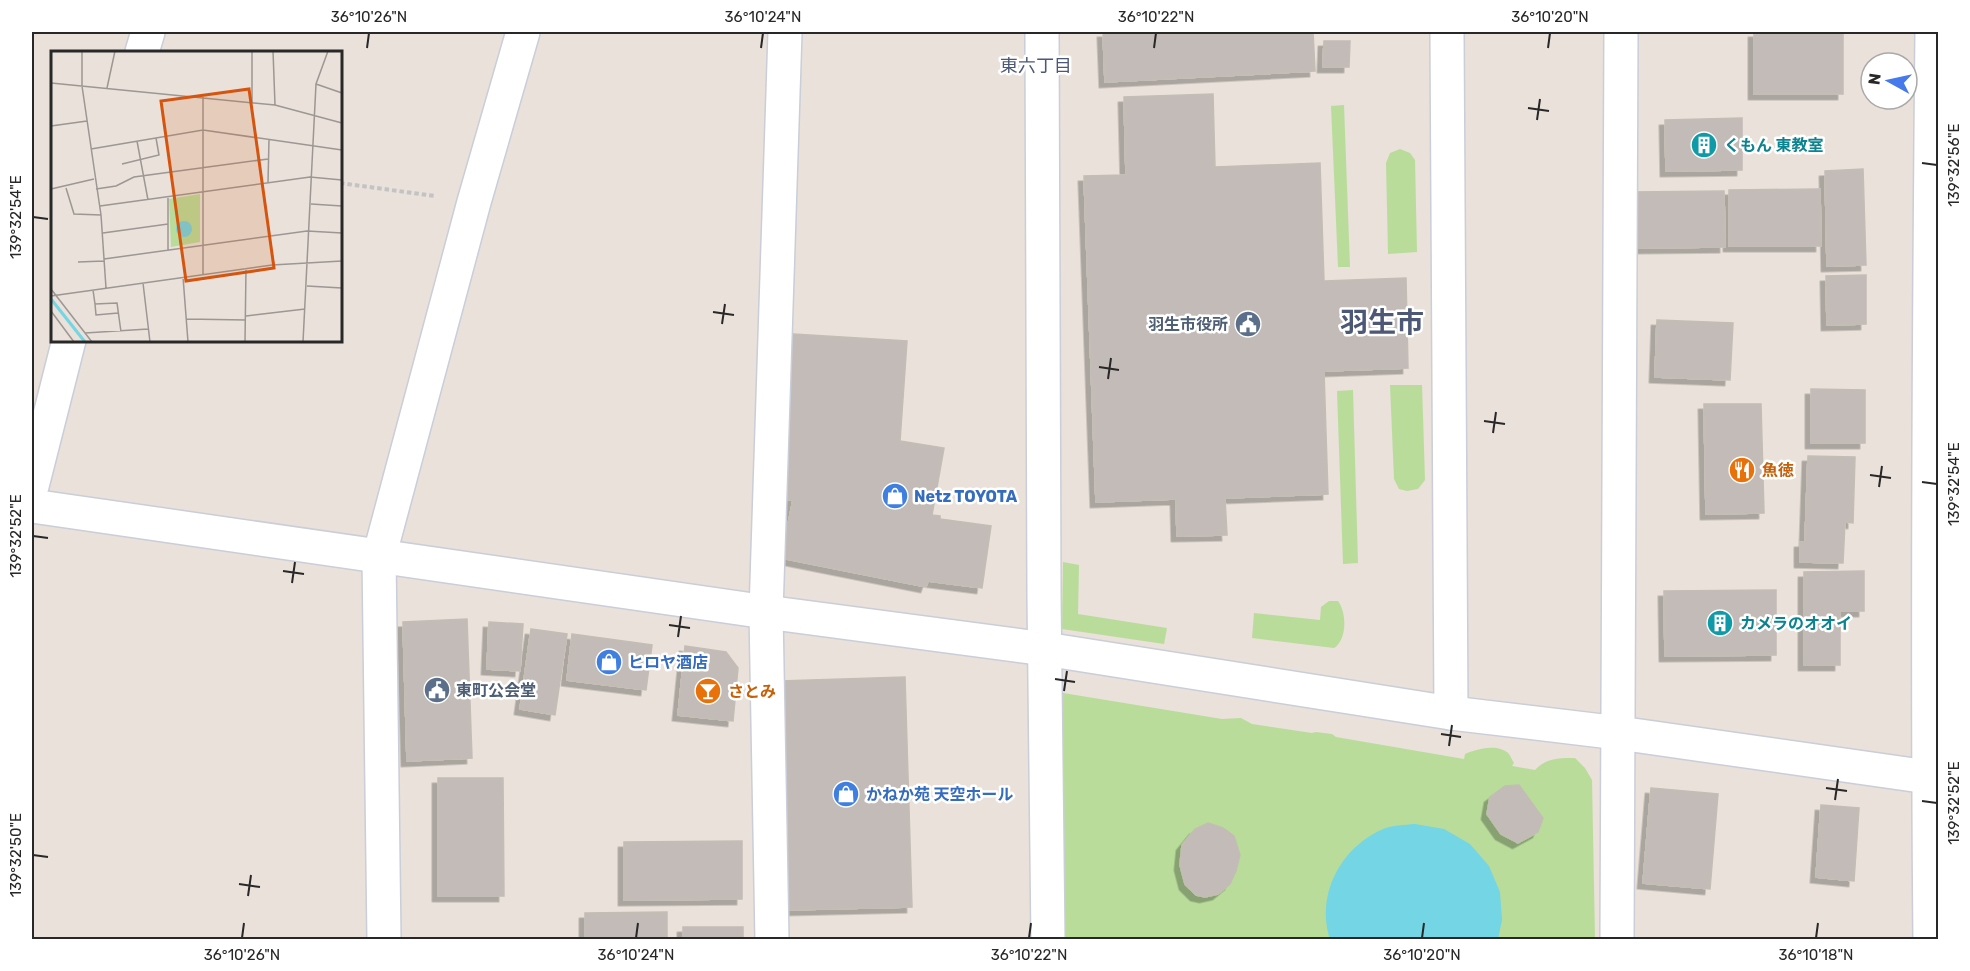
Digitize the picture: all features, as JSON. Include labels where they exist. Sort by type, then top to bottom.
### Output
[{"type":"street","points":[[142,51],[148,32]]},
{"type":"street","points":[[384,939],[379,557],[474,202],[523,32]]},
{"type":"street","points":[[772,939],[766,612],[784,32]]},
{"type":"street","points":[[1042,32],[1048,939]]},
{"type":"street","points":[[1447,32],[1451,713]]},
{"type":"street","points":[[1617,939],[1621,32]]},
{"type":"street","points":[[1930,939],[1928,777],[1934,307],[1932,32]]},
{"type":"street","points":[[32,486],[68,342]]},
{"type":"street","points":[[32,506],[766,612],[1045,649],[1451,713],[1619,733],[1928,777]]},
{"type":"path","points":[[342,183],[474,202]]},
{"type":"green space","points":[[1344,105],[1350,267],[1338,267],[1331,106]]},
{"type":"green space","points":[[1400,149],[1410,153],[1415,160],[1417,252],[1388,254],[1386,163],[1390,153]]},
{"type":"green space","points":[[1390,385],[1422,385],[1425,480],[1418,489],[1407,491],[1399,489],[1394,479]]},
{"type":"green space","points":[[1353,390],[1358,563],[1343,564],[1337,391]]},
{"type":"green space","points":[[1063,562],[1079,565],[1078,614],[1167,628],[1164,644],[1062,629]]},
{"type":"green space","points":[[1329,601],[1338,601],[1344,619],[1341,639],[1334,648],[1252,638],[1254,613],[1320,620],[1321,607]]},
{"type":"green space","points":[[1057,692],[1222,719],[1241,718],[1252,724],[1332,734],[1336,737],[1464,759],[1465,754],[1475,750],[1493,748],[1509,754],[1514,763],[1512,766],[1535,770],[1548,761],[1575,758],[1592,780],[1595,939],[1065,939]]},
{"type":"water","points":[[1415,824],[1444,829],[1470,844],[1489,866],[1500,892],[1502,920],[1498,939],[1330,939],[1326,922],[1326,906],[1335,875],[1344,861],[1368,837],[1383,829]]},
{"type":"building","points":[[1103,32],[1313,32],[1315,71],[1105,82]]},
{"type":"building","points":[[1754,32],[1843,32],[1843,94],[1754,94]]},
{"type":"building","points":[[1324,41],[1350,41],[1349,67],[1323,67]]},
{"type":"building","name":"羽生市役所","points":[[1213,94],[1215,167],[1320,163],[1324,281],[1406,278],[1408,368],[1324,371],[1328,494],[1225,498],[1227,535],[1177,536],[1176,499],[1096,502],[1084,176],[1126,175],[1124,97]]},
{"type":"building","name":"くもん 東教室","points":[[1742,118],[1742,170],[1666,171],[1665,120]]},
{"type":"building","points":[[1863,169],[1866,265],[1827,266],[1825,171]]},
{"type":"building","points":[[1820,189],[1821,246],[1729,246],[1729,190]]},
{"type":"building","points":[[1724,191],[1725,247],[1634,248],[1633,192]]},
{"type":"building","points":[[1866,275],[1866,324],[1827,325],[1826,276]]},
{"type":"building","points":[[1657,320],[1733,323],[1730,380],[1655,377]]},
{"type":"building","points":[[793,334],[907,341],[900,441],[944,448],[932,515],[940,516],[940,519],[991,526],[982,588],[928,581],[926,587],[781,558],[793,500],[782,500]]},
{"type":"building","points":[[1811,389],[1865,390],[1865,443],[1811,443]]},
{"type":"building","points":[[1704,404],[1761,404],[1764,513],[1706,514]]},
{"type":"building","points":[[1808,456],[1855,457],[1853,523],[1845,522],[1843,563],[1800,562],[1800,542],[1805,542]]},
{"type":"building","points":[[1864,571],[1864,611],[1840,611],[1840,665],[1804,665],[1804,572]]},
{"type":"building","name":"カメラのオオイ","points":[[1776,590],[1776,655],[1665,656],[1664,591]]},
{"type":"building","name":"東町公会堂","points":[[467,619],[472,758],[407,761],[403,622]]},
{"type":"building","points":[[489,622],[523,624],[520,671],[487,669]]},
{"type":"building","points":[[531,629],[567,634],[555,715],[520,709]]},
{"type":"building","name":"ヒロヤ酒店","points":[[572,634],[652,645],[646,690],[567,680]]},
{"type":"building","name":"さとみ","points":[[685,646],[726,652],[738,668],[733,721],[678,715]]},
{"type":"building","name":"かねか苑 天空ホール","points":[[905,677],[912,907],[786,910],[780,681]]},
{"type":"building","points":[[438,778],[503,778],[504,896],[438,896]]},
{"type":"building","points":[[1519,785],[1543,818],[1538,832],[1518,843],[1501,834],[1487,814],[1490,797],[1505,786]]},
{"type":"building","points":[[1651,788],[1718,794],[1710,889],[1643,883]]},
{"type":"building","points":[[1821,805],[1859,808],[1854,881],[1816,877]]},
{"type":"building","points":[[1208,823],[1223,828],[1234,836],[1240,855],[1230,884],[1218,894],[1205,897],[1196,895],[1185,884],[1180,865],[1182,845],[1195,829]]},
{"type":"building","points":[[742,841],[742,899],[624,900],[624,842]]},
{"type":"building","points":[[667,912],[667,940],[585,940],[585,913]]},
{"type":"building","points":[[683,927],[743,927],[743,940],[683,940]]},
{"type":"place","name":"くもん 東教室","points":[[1704,145]]},
{"type":"place","name":"羽生市役所","points":[[1248,324]]},
{"type":"place","name":"魚徳","points":[[1742,470]]},
{"type":"place","name":"Netz TOYOTA","points":[[895,496]]},
{"type":"place","name":"カメラのオオイ","points":[[1720,623]]},
{"type":"place","name":"ヒロヤ酒店","points":[[609,662]]},
{"type":"place","name":"東町公会堂","points":[[437,690]]},
{"type":"place","name":"さとみ","points":[[708,691]]},
{"type":"place","name":"かねか苑 天空ホール","points":[[846,794]]},
{"type":"district","name":"東六丁目","points":[[1036,66]]},
{"type":"district","name":"羽生市","points":[[1382,322]]}]
